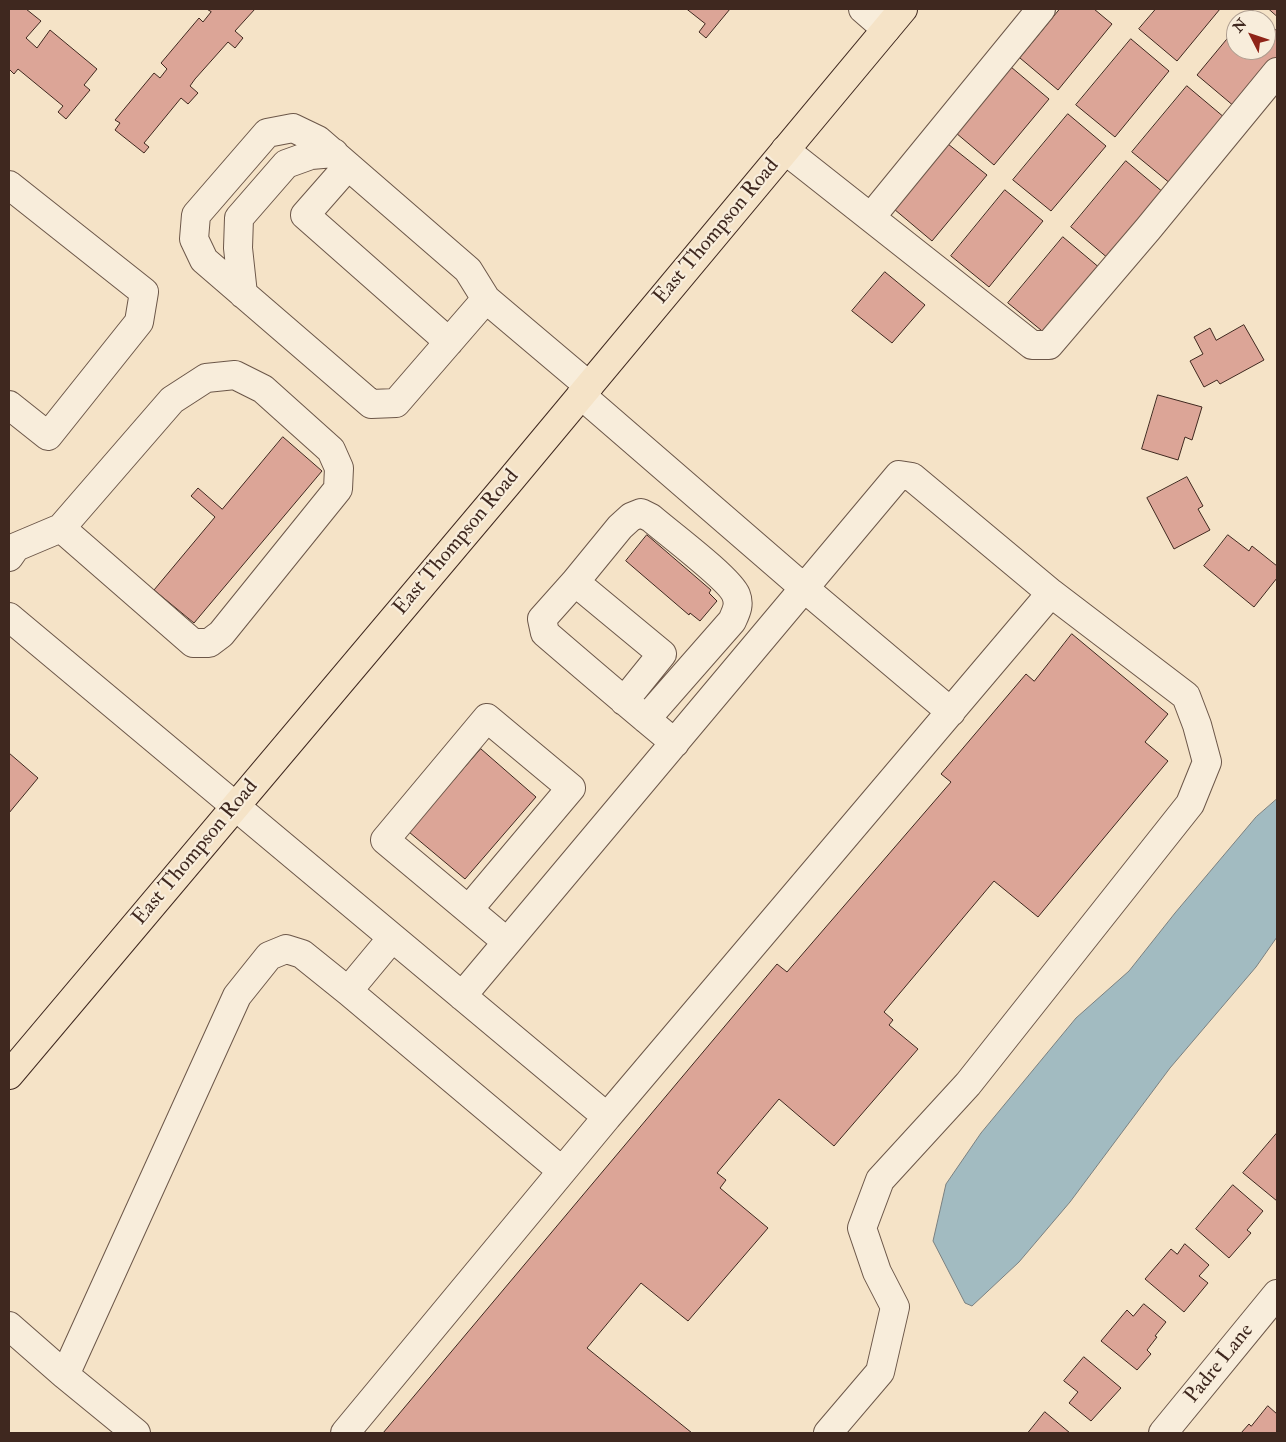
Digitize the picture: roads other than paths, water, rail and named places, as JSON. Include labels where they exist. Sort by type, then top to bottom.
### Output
[{"type":"main road","name":"East Thompson Road","points":[[9,1075],[585,391],[895,19]]},
{"type":"street","points":[[863,9],[895,19]]},
{"type":"street","points":[[871,217],[1041,9]]},
{"type":"street","points":[[785,150],[1032,345],[1049,345],[1148,229],[1277,72]]},
{"type":"street","points":[[486,299],[396,403],[371,404],[204,260],[194,239],[196,215],[266,132],[293,128],[318,140],[468,270],[486,299],[585,391],[804,588],[951,712]]},
{"type":"street","points":[[243,294],[238,248],[239,218],[286,164],[311,155],[341,159]]},
{"type":"street","points":[[341,159],[305,215],[449,342]]},
{"type":"street","points":[[9,185],[144,292],[139,322],[48,436],[9,405]]},
{"type":"street","points":[[9,557],[16,547],[61,528],[172,400],[206,378],[235,375],[263,389],[331,450],[340,468],[338,489],[221,634],[209,643],[194,643],[61,528]]},
{"type":"street","points":[[462,996],[898,474],[912,477],[1051,593],[1186,696],[1198,725],[1206,762],[1190,804],[968,1084],[880,1180],[862,1228],[877,1272],[895,1307],[880,1372],[828,1433]]},
{"type":"street","points":[[646,719],[732,621],[738,606],[736,594],[729,585],[651,518],[641,513],[631,517],[620,527],[542,619],[544,633],[674,743]]},
{"type":"street","points":[[575,582],[662,654],[624,700]]},
{"type":"street","points":[[345,1433],[607,1117],[1051,593]]},
{"type":"street","points":[[9,616],[234,807],[607,1117]]},
{"type":"street","points":[[469,909],[571,788],[486,718],[385,840],[507,942]]},
{"type":"street","points":[[348,990],[392,938]]},
{"type":"street","points":[[65,1375],[237,996],[269,956],[286,948],[302,954],[348,990],[562,1171]]},
{"type":"street","name":"Padre Lane","points":[[1163,1433],[1277,1294]]},
{"type":"street","points":[[9,1326],[136,1433]]},
{"type":"water","points":[[1277,799],[1277,937],[1256,967],[1170,1068],[1070,1202],[1019,1262],[972,1306],[965,1303],[933,1241],[946,1184],[981,1133],[1076,1018],[1129,971],[1256,817]]}]
